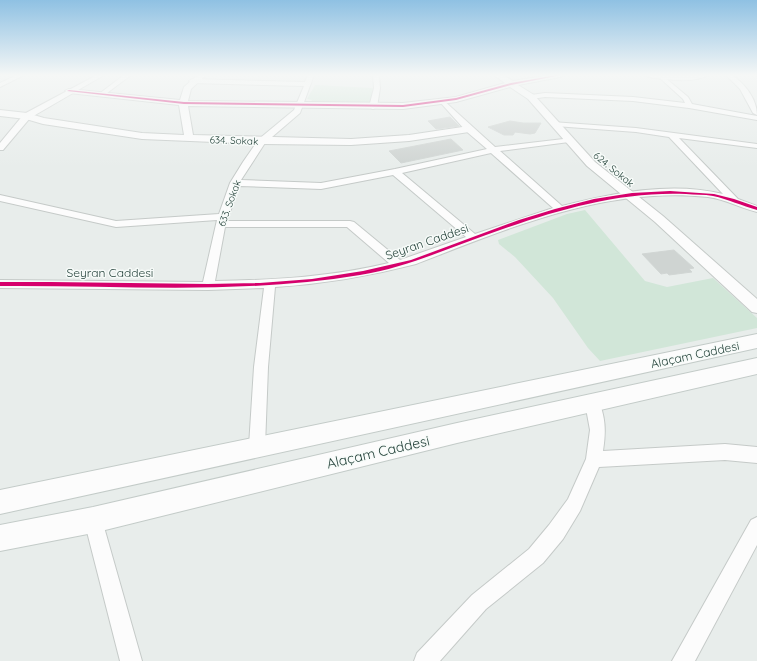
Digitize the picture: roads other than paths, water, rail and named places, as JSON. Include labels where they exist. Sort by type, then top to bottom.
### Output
[{"type":"main road","name":"Alaçam Caddesi","points":[[0,502],[257,446],[619,372],[757,341]]},
{"type":"main road","name":"Alaçam Caddesi","points":[[0,538],[93,520],[457,433],[592,403],[754,370]]},
{"type":"street","points":[[0,148],[27,116],[45,106]]},
{"type":"street","points":[[185,106],[189,138]]},
{"type":"street","points":[[293,106],[404,106]]},
{"type":"street","name":"633. Sokak","points":[[208,285],[222,220],[235,183],[246,162],[262,142],[298,111],[299,106]]},
{"type":"street","points":[[447,106],[469,130],[559,208]]},
{"type":"street","name":"624. Sokak","points":[[539,106],[591,164],[629,194],[757,308]]},
{"type":"street","points":[[689,106],[757,118]]},
{"type":"street","name":"634. Sokak","points":[[0,113],[27,116],[42,121],[142,136],[262,142],[351,142],[409,138],[469,130]]},
{"type":"street","points":[[555,124],[636,130],[757,146]]},
{"type":"street","points":[[671,134],[735,201]]},
{"type":"street","points":[[235,183],[321,186],[395,172],[492,150],[569,140]]},
{"type":"street","points":[[395,172],[474,238]]},
{"type":"street","name":"Seyran Caddesi","points":[[0,284],[208,285],[270,283],[343,277],[398,265],[559,208],[629,194],[671,192],[709,194],[757,209]]},
{"type":"street","points":[[0,198],[116,224],[222,220],[350,224],[398,265]]},
{"type":"street","points":[[257,446],[261,367],[270,283]]},
{"type":"street","points":[[425,661],[479,602],[536,556],[556,532],[574,505],[594,459],[598,430],[592,403]]},
{"type":"street","points":[[594,459],[725,452],[757,455]]},
{"type":"street","points":[[93,520],[131,661]]},
{"type":"street","points":[[683,661],[757,526]]}]
